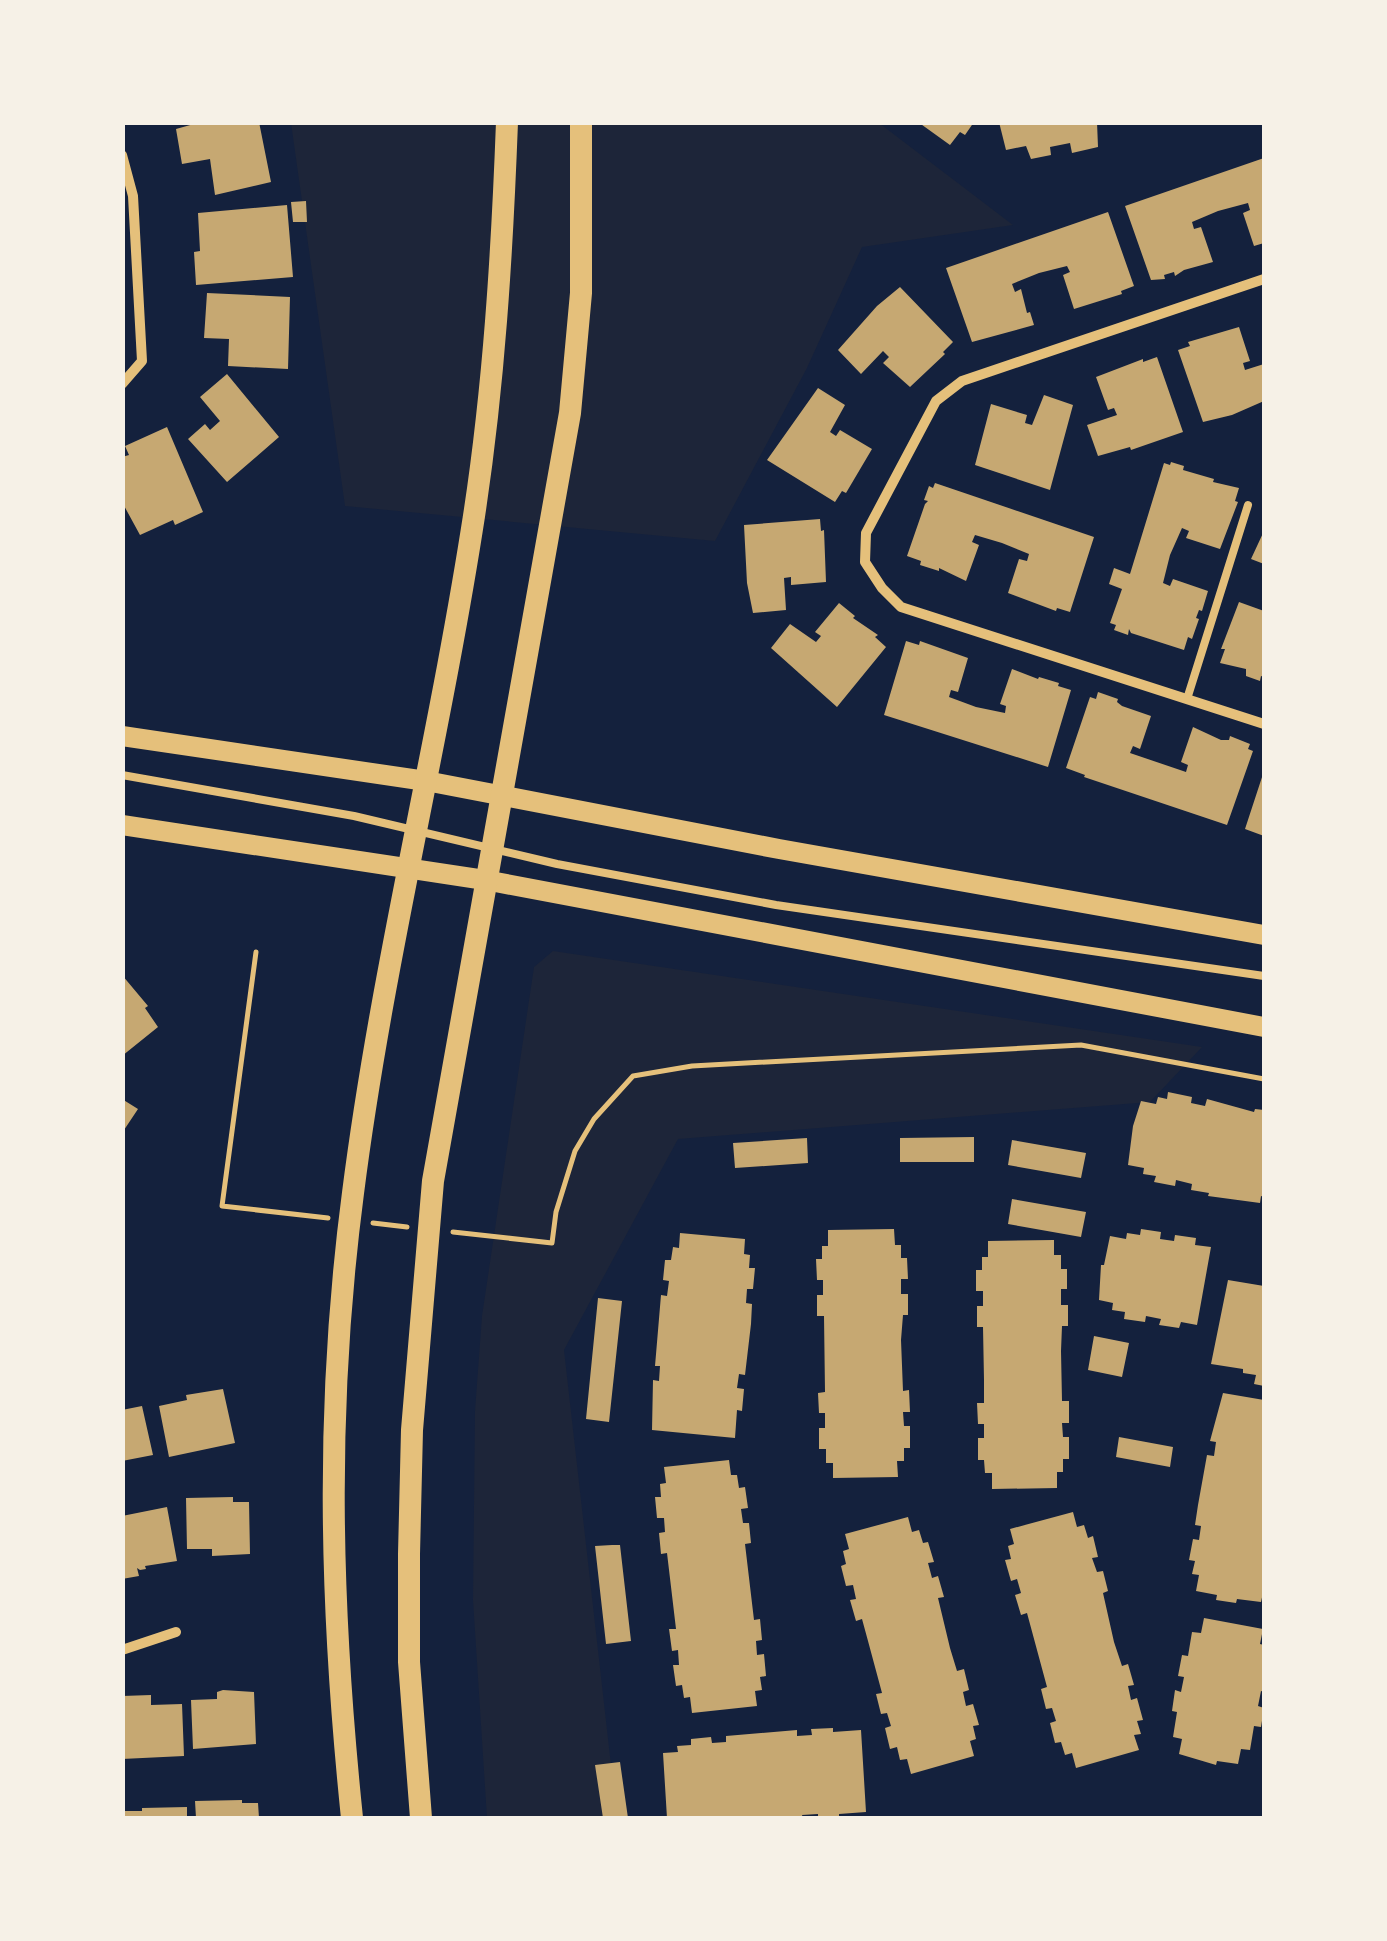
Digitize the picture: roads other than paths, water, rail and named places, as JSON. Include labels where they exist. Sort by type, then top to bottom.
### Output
[{"type":"main road","points":[[352,1818],[333,1577],[331,1497],[335,1390],[353,1192],[406,868],[426,781],[474,517],[500,300],[507,122]]},
{"type":"main road","points":[[421,1818],[408,1662],[413,1411],[434,1182],[570,413],[581,293],[581,122]]},
{"type":"main road","points":[[122,736],[426,781],[1264,935]]},
{"type":"main road","points":[[126,824],[485,880],[1264,1027]]},
{"type":"street","points":[[122,155],[133,196],[142,361],[122,384]]},
{"type":"street","points":[[1264,279],[962,381],[936,401],[866,533],[865,562],[901,607],[1264,724]]},
{"type":"street","points":[[122,1650],[176,1632]]},
{"type":"lane","points":[[1187,699],[1248,505]]},
{"type":"lane","points":[[122,775],[354,816],[492,849],[776,904],[1264,976]]}]
